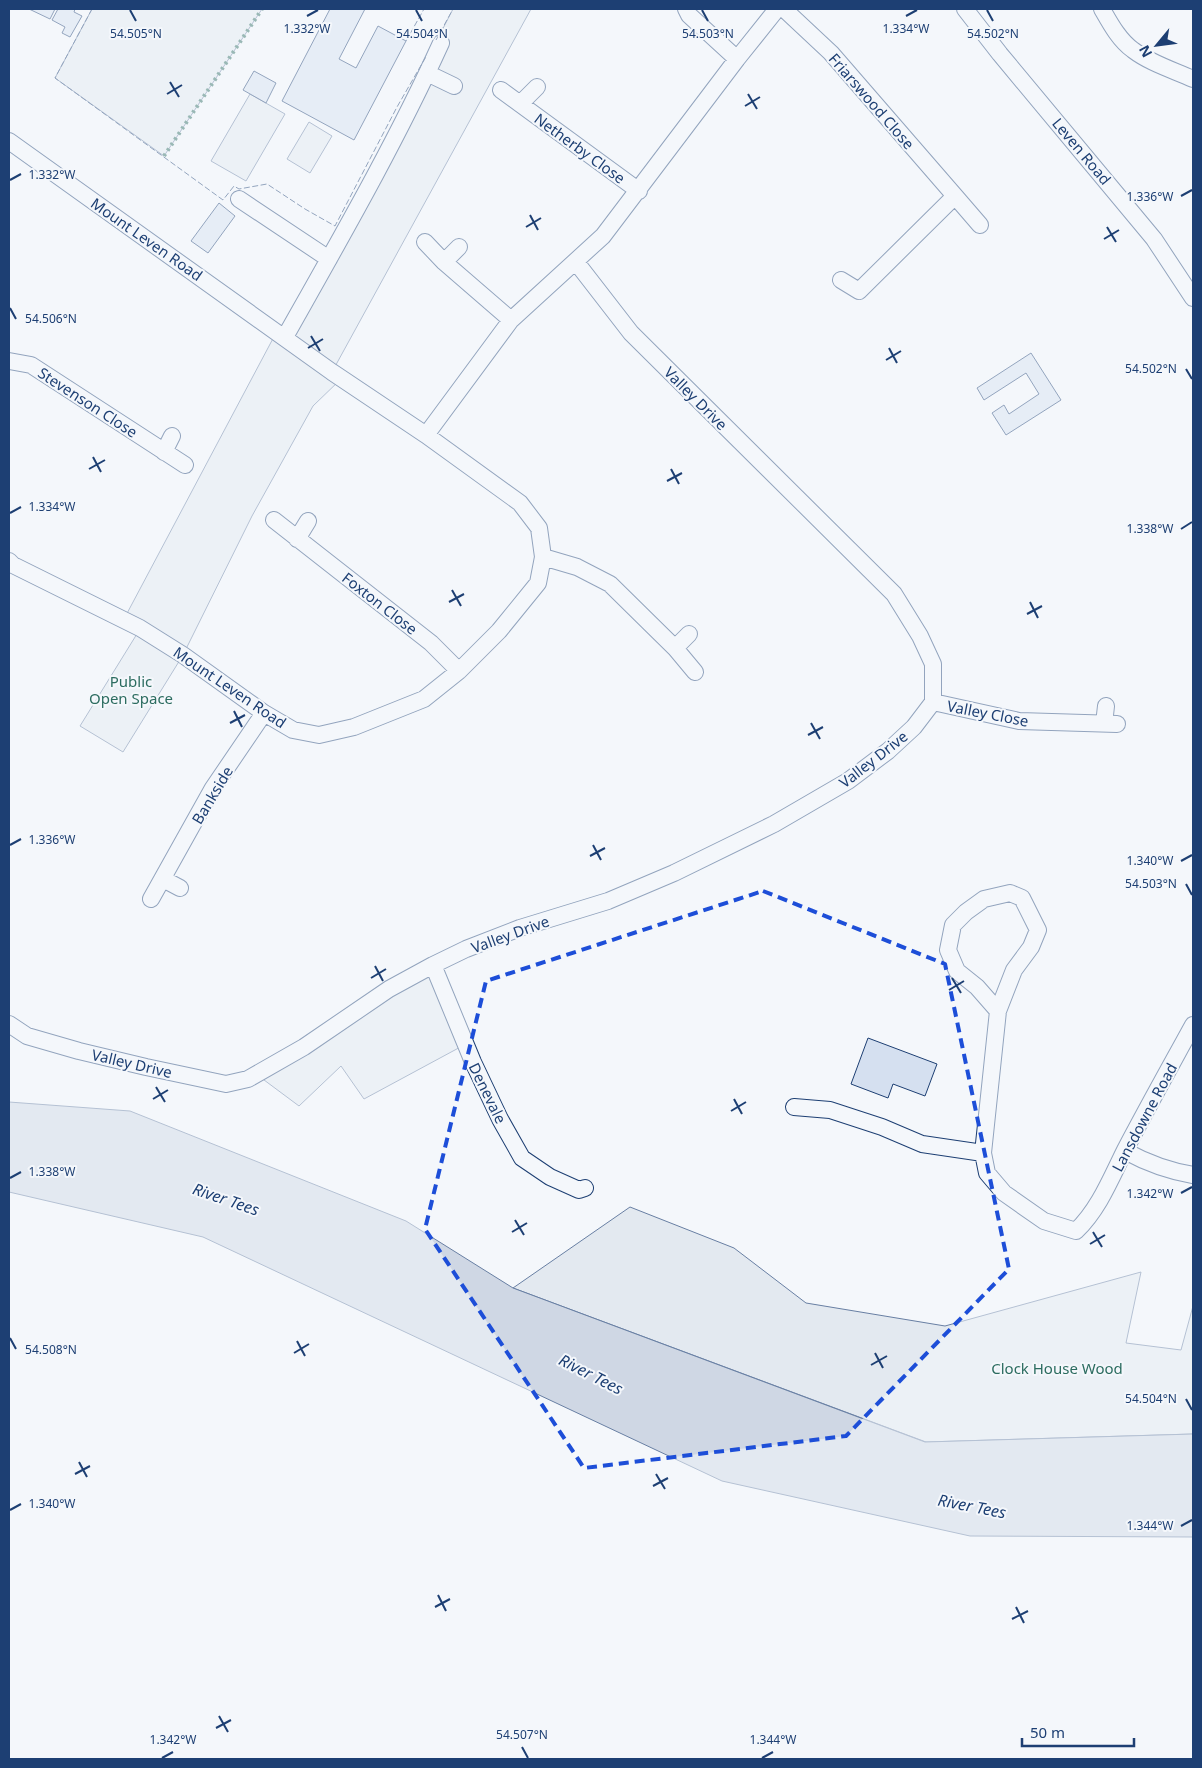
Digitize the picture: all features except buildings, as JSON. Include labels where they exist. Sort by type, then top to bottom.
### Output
[{"type":"street","points":[[686,9],[689,15],[737,59]]},
{"type":"street","points":[[426,435],[511,320],[603,236],[777,9]]},
{"type":"street","name":"Friarswood Close","points":[[784,9],[831,53],[980,225]]},
{"type":"street","name":"Leven Road","points":[[965,9],[1000,54],[1154,239],[1193,298]]},
{"type":"street","points":[[1102,9],[1113,27],[1132,49],[1154,62],[1193,79]]},
{"type":"street","points":[[285,337],[329,260],[441,43]]},
{"type":"street","points":[[427,73],[454,86]]},
{"type":"street","name":"Netherby Close","points":[[520,104],[537,87]]},
{"type":"street","name":"Netherby Close","points":[[501,90],[639,191]]},
{"type":"street","name":"Mount Leven Road","points":[[9,141],[332,372],[426,435],[520,503],[539,528],[542,557],[538,583],[499,631],[459,671],[424,699],[354,727],[320,735],[293,730],[264,713],[183,654],[140,628],[10,565]]},
{"type":"street","points":[[841,280],[859,291],[955,196]]},
{"type":"street","points":[[239,199],[329,260]]},
{"type":"street","points":[[425,242],[444,262],[511,320]]},
{"type":"street","points":[[444,262],[459,247]]},
{"type":"street","name":"Valley Drive","points":[[9,1024],[27,1036],[79,1052],[226,1084],[248,1079],[304,1047],[389,990],[433,965],[520,928],[608,900],[674,873],[774,824],[848,781],[888,751],[914,727],[933,702],[933,664],[920,636],[894,594],[631,333],[576,262]]},
{"type":"street","name":"Stevenson Close","points":[[9,361],[32,365],[185,465]]},
{"type":"street","points":[[164,452],[172,436]]},
{"type":"street","name":"Foxton Close","points":[[274,520],[430,643],[459,671]]},
{"type":"street","points":[[297,539],[308,521]]},
{"type":"street","points":[[542,557],[577,567],[610,584],[675,648],[695,672]]},
{"type":"street","points":[[675,648],[689,634]]},
{"type":"street","name":"Valley Close","points":[[933,702],[1019,722],[1111,724],[1106,706]]},
{"type":"street","name":"Bankside","points":[[151,899],[214,788],[264,713]]},
{"type":"street","points":[[163,879],[180,888]]},
{"type":"street","points":[[799,1112],[830,1110],[882,1127],[922,1144],[983,1153],[998,1011],[1014,970],[1031,947],[1038,930],[1022,898],[1010,893],[984,899],[966,912],[953,925],[948,950],[957,971],[976,987],[998,1011]]},
{"type":"street","name":"Denevale","points":[[433,965],[473,1062],[500,1119],[522,1158],[550,1177],[583,1185]]},
{"type":"street","name":"Lansdowne Road","points":[[983,1153],[987,1173],[1004,1193],[1044,1220],[1076,1231],[1085,1222],[1110,1184],[1125,1152],[1193,1025]]},
{"type":"street","points":[[1125,1152],[1147,1163],[1178,1173],[1193,1175]]},
{"type":"highlighted area","points":[[763,891],[945,964],[1009,1269],[846,1436],[584,1468],[425,1229],[486,981]]},
{"type":"green space","points":[[92,9],[262,9],[164,156],[55,78]]},
{"type":"green space","name":"Public Open Space","points":[[453,9],[531,9],[332,372],[342,378],[313,406],[252,516],[183,655],[123,752],[80,726],[140,629],[124,619],[277,331],[284,337]]},
{"type":"green space","points":[[250,94],[285,114],[246,181],[211,161]]},
{"type":"green space","points":[[433,965],[466,1044],[364,1099],[341,1066],[299,1106],[256,1074]]},
{"type":"green space","name":"Clock House Wood","points":[[630,1207],[734,1248],[806,1303],[945,1326],[1141,1272],[1126,1343],[1181,1350],[1193,1306],[1193,1434],[926,1442],[513,1288]]},
{"type":"shaded area","points":[[309,122],[332,136],[310,173],[287,159]]},
{"type":"water","name":"River Tees","points":[[9,1102],[130,1111],[406,1221],[513,1288],[925,1442],[1193,1434],[1193,1537],[970,1536],[722,1481],[203,1237],[9,1192]]},
{"type":"hedge","points":[[164,156],[262,9]]},
{"type":"fence","points":[[92,9],[55,78],[223,200],[234,186],[239,189],[267,184],[335,226],[397,107],[427,55]]},
{"type":"fence","points":[[406,41],[424,9]]},
{"type":"fence","points":[[436,40],[453,9]]}]
